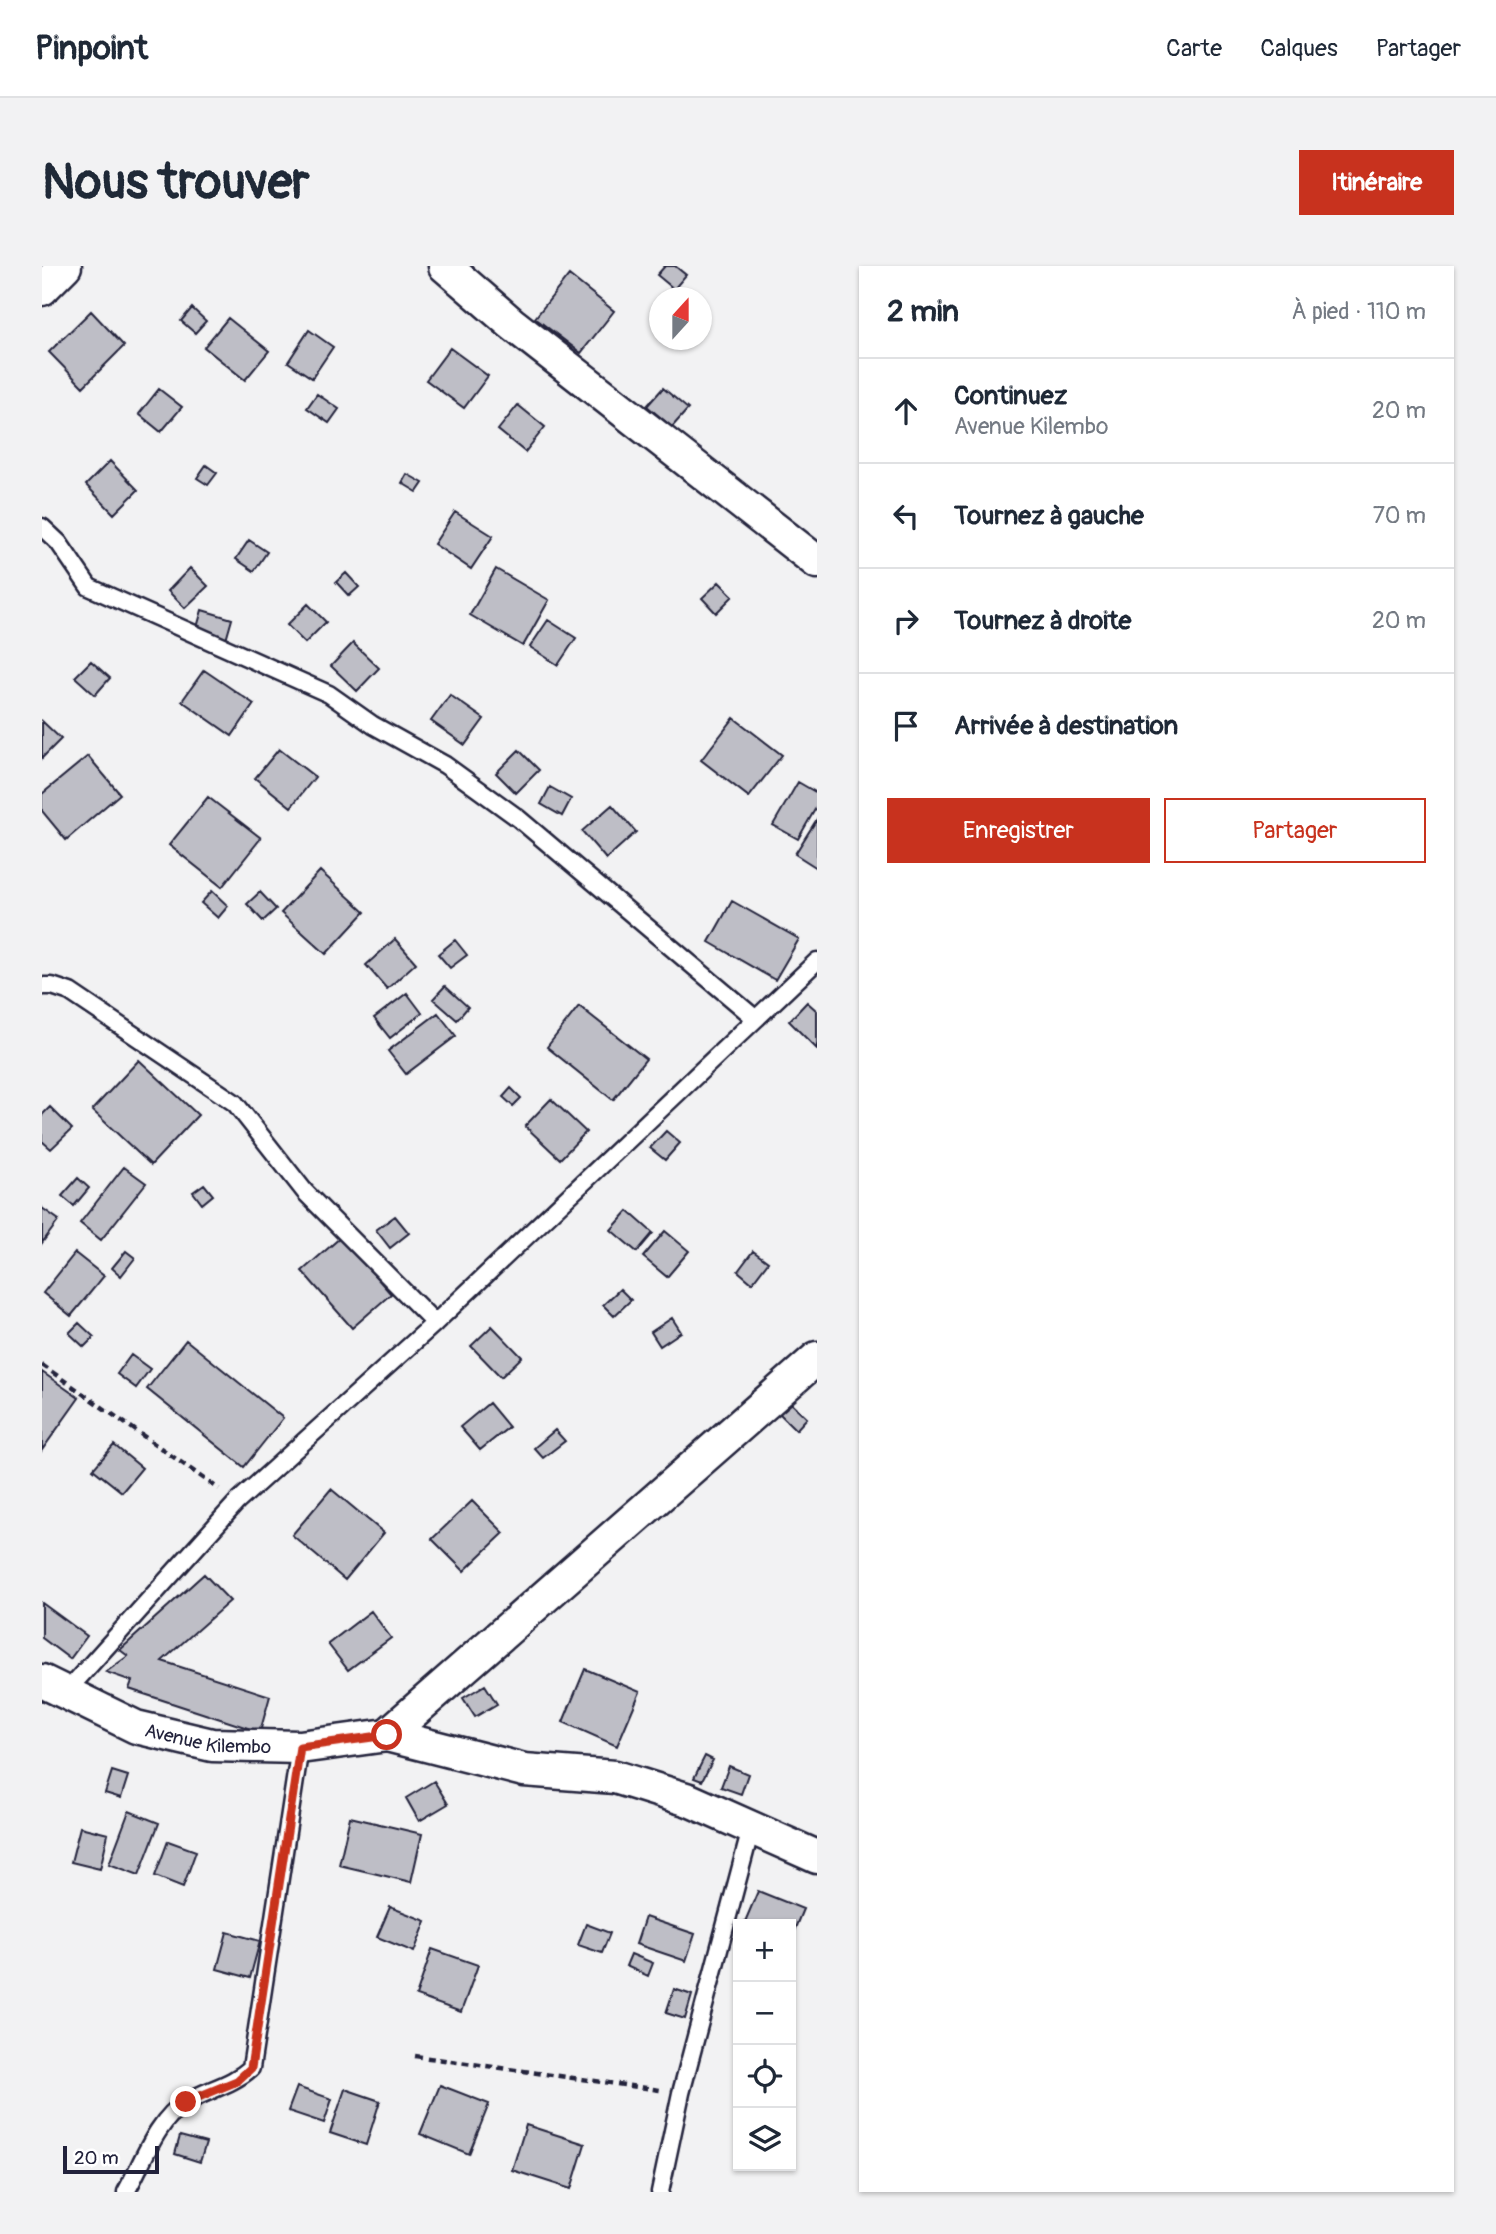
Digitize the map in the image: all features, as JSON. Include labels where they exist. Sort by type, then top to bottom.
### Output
[{"type":"street","points":[[42,289],[65,266]]},
{"type":"street","points":[[445,266],[511,323],[817,562]]},
{"type":"street","points":[[387,1735],[817,1358]]},
{"type":"street","name":"Avenue Kilembo","points":[[53,1687],[136,1727],[212,1745],[300,1747],[387,1735]]},
{"type":"street","points":[[387,1735],[524,1770],[615,1777],[689,1800],[817,1857]]},
{"type":"lane","points":[[42,527],[59,543],[89,587],[330,694],[373,725],[445,765],[518,818],[756,1019]]},
{"type":"lane","points":[[53,1687],[237,1502],[435,1323],[817,961]]},
{"type":"lane","points":[[42,986],[70,992],[235,1103],[305,1192],[435,1323]]},
{"type":"lane","points":[[127,2192],[162,2126],[176,2110],[186,2102],[237,2081],[251,2068],[300,1747]]},
{"type":"lane","points":[[660,2192],[681,2093],[751,1829]]},
{"type":"path","points":[[42,1365],[237,1502]]},
{"type":"path","points":[[415,2056],[681,2093]]},
{"type":"building","points":[[665,266],[675,266],[686,275],[676,287],[672,287],[657,275]]},
{"type":"building","points":[[569,275],[614,311],[581,353],[535,318]]},
{"type":"building","points":[[192,308],[206,321],[195,333],[181,321]]},
{"type":"building","points":[[91,311],[124,346],[83,387],[49,352]]},
{"type":"building","points":[[228,318],[269,351],[245,380],[204,347]]},
{"type":"building","points":[[309,330],[333,347],[312,378],[288,362]]},
{"type":"building","points":[[450,348],[488,376],[464,408],[426,380]]},
{"type":"building","points":[[663,388],[688,409],[672,427],[647,406]]},
{"type":"building","points":[[159,389],[182,407],[161,432],[139,414]]},
{"type":"building","points":[[317,394],[339,409],[329,423],[307,408]]},
{"type":"building","points":[[518,405],[545,427],[525,452],[498,430]]},
{"type":"building","points":[[110,461],[138,490],[114,514],[86,485]]},
{"type":"building","points":[[206,465],[217,473],[208,485],[197,478]]},
{"type":"building","points":[[407,474],[423,483],[417,492],[402,483]]},
{"type":"building","points":[[455,512],[493,536],[471,569],[434,544]]},
{"type":"building","points":[[249,540],[267,552],[254,571],[236,559]]},
{"type":"building","points":[[190,568],[208,586],[185,608],[168,591]]},
{"type":"building","points":[[496,569],[549,600],[523,646],[470,615]]},
{"type":"building","points":[[346,573],[359,587],[349,596],[336,582]]},
{"type":"building","points":[[719,582],[733,596],[716,613],[702,598]]},
{"type":"building","points":[[308,604],[326,622],[305,643],[287,625]]},
{"type":"building","points":[[202,610],[232,619],[226,640],[196,631]]},
{"type":"building","points":[[548,620],[576,638],[558,665],[530,647]]},
{"type":"building","points":[[353,643],[379,668],[357,691],[331,666]]},
{"type":"building","points":[[91,661],[110,678],[95,695],[75,677]]},
{"type":"building","points":[[204,670],[254,704],[232,736],[182,701]]},
{"type":"building","points":[[450,695],[484,719],[465,745],[431,721]]},
{"type":"building","points":[[734,718],[782,755],[749,797],[701,760]]},
{"type":"building","points":[[42,721],[61,739],[42,758]]},
{"type":"building","points":[[279,749],[315,777],[291,807],[255,778]]},
{"type":"building","points":[[519,750],[539,770],[516,793],[496,773]]},
{"type":"building","points":[[88,756],[120,794],[66,840],[42,811],[42,794]]},
{"type":"building","points":[[798,782],[817,793],[817,806],[798,839],[773,825]]},
{"type":"building","points":[[550,787],[571,799],[562,816],[541,804]]},
{"type":"building","points":[[208,797],[261,838],[222,887],[169,845]]},
{"type":"building","points":[[612,805],[636,832],[606,859],[582,831]]},
{"type":"building","points":[[817,819],[817,868],[795,854]]},
{"type":"building","points":[[320,871],[365,912],[326,954],[281,913]]},
{"type":"building","points":[[212,891],[228,906],[218,918],[201,903]]},
{"type":"building","points":[[260,892],[276,909],[263,921],[247,904]]},
{"type":"building","points":[[732,901],[799,939],[775,980],[709,942]]},
{"type":"building","points":[[395,939],[416,963],[387,989],[366,965]]},
{"type":"building","points":[[455,940],[467,955],[450,968],[438,954]]},
{"type":"building","points":[[445,986],[468,1007],[457,1020],[433,999]]},
{"type":"building","points":[[407,993],[422,1013],[390,1038],[374,1018]]},
{"type":"building","points":[[807,1002],[817,1011],[817,1049],[789,1021]]},
{"type":"building","points":[[579,1006],[646,1059],[613,1100],[547,1047]]},
{"type":"building","points":[[438,1013],[456,1036],[406,1074],[388,1051]]},
{"type":"building","points":[[139,1060],[198,1115],[151,1165],[92,1110]]},
{"type":"building","points":[[511,1088],[521,1098],[513,1106],[503,1097]]},
{"type":"building","points":[[551,1099],[586,1132],[560,1159],[525,1126]]},
{"type":"building","points":[[50,1107],[72,1129],[51,1149],[42,1141],[42,1115]]},
{"type":"building","points":[[666,1131],[680,1143],[665,1160],[650,1148]]},
{"type":"building","points":[[124,1167],[146,1183],[101,1240],[80,1223]]},
{"type":"building","points":[[78,1178],[89,1188],[74,1206],[62,1196]]},
{"type":"building","points":[[204,1184],[213,1195],[202,1204],[193,1192]]},
{"type":"building","points":[[42,1208],[59,1220],[42,1243]]},
{"type":"building","points":[[628,1211],[653,1233],[637,1252],[611,1230]]},
{"type":"building","points":[[395,1216],[409,1233],[390,1248],[376,1230]]},
{"type":"building","points":[[665,1231],[689,1251],[667,1277],[643,1257]]},
{"type":"building","points":[[341,1237],[391,1294],[352,1328],[302,1271]]},
{"type":"building","points":[[126,1251],[135,1258],[121,1276],[112,1268]]},
{"type":"building","points":[[753,1251],[768,1262],[752,1283],[738,1271]]},
{"type":"building","points":[[75,1253],[104,1276],[71,1316],[43,1293]]},
{"type":"building","points":[[620,1289],[631,1300],[614,1316],[603,1305]]},
{"type":"building","points":[[672,1318],[681,1332],[660,1346],[651,1332]]},
{"type":"building","points":[[79,1323],[94,1337],[84,1347],[69,1333]]},
{"type":"building","points":[[492,1326],[522,1357],[501,1377],[471,1346]]},
{"type":"building","points":[[186,1340],[283,1418],[244,1467],[147,1389]]},
{"type":"building","points":[[131,1355],[150,1369],[136,1388],[117,1374]]},
{"type":"building","points":[[42,1372],[79,1398],[42,1450]]},
{"type":"building","points":[[790,1402],[807,1418],[796,1430],[779,1413]]},
{"type":"building","points":[[489,1403],[509,1427],[480,1450],[460,1427]]},
{"type":"building","points":[[555,1430],[565,1441],[543,1458],[534,1448]]},
{"type":"building","points":[[114,1445],[142,1468],[122,1492],[93,1469]]},
{"type":"building","points":[[331,1489],[384,1533],[345,1580],[292,1535]]},
{"type":"building","points":[[472,1501],[504,1533],[464,1571],[432,1539]]},
{"type":"building","points":[[204,1574],[230,1601],[162,1661],[270,1696],[260,1732],[129,1689],[132,1681],[106,1672],[128,1656],[120,1650]]},
{"type":"building","points":[[42,1603],[87,1636],[70,1659],[42,1638]]},
{"type":"building","points":[[371,1611],[391,1638],[348,1670],[328,1644]]},
{"type":"building","points":[[585,1669],[640,1692],[617,1746],[563,1722]]},
{"type":"building","points":[[485,1685],[497,1704],[475,1717],[463,1698]]},
{"type":"building","points":[[705,1756],[713,1760],[702,1781],[694,1778]]},
{"type":"building","points":[[729,1766],[748,1774],[741,1794],[721,1787]]},
{"type":"building","points":[[112,1771],[128,1776],[121,1798],[105,1793]]},
{"type":"building","points":[[434,1781],[448,1804],[419,1821],[406,1798]]},
{"type":"building","points":[[129,1811],[159,1823],[139,1875],[109,1864]]},
{"type":"building","points":[[350,1817],[422,1834],[411,1882],[339,1865]]},
{"type":"building","points":[[80,1827],[108,1834],[100,1869],[71,1862]]},
{"type":"building","points":[[168,1841],[196,1851],[183,1887],[155,1876]]},
{"type":"building","points":[[758,1891],[803,1909],[796,1926],[796,1919],[746,1919]]},
{"type":"building","points":[[390,1907],[426,1921],[414,1952],[377,1937]]},
{"type":"building","points":[[645,1917],[695,1934],[686,1961],[636,1944]]},
{"type":"building","points":[[586,1924],[610,1933],[602,1953],[578,1945]]},
{"type":"building","points":[[227,1932],[260,1941],[250,1978],[217,1969]]},
{"type":"building","points":[[432,1949],[478,1965],[461,2012],[416,1996]]},
{"type":"building","points":[[631,1954],[653,1963],[648,1976],[626,1966]]},
{"type":"building","points":[[674,1989],[692,1995],[685,2019],[666,2013]]},
{"type":"building","points":[[440,2085],[489,2104],[469,2154],[420,2134]]},
{"type":"building","points":[[297,2087],[332,2099],[324,2123],[288,2111]]},
{"type":"building","points":[[345,2089],[380,2101],[366,2145],[330,2133]]},
{"type":"building","points":[[526,2125],[585,2144],[571,2189],[512,2170]]},
{"type":"building","points":[[180,2136],[206,2143],[200,2162],[175,2154]]},
{"type":"route","points":[[186,2102],[237,2081],[251,2068],[300,1747],[387,1735]]}]
